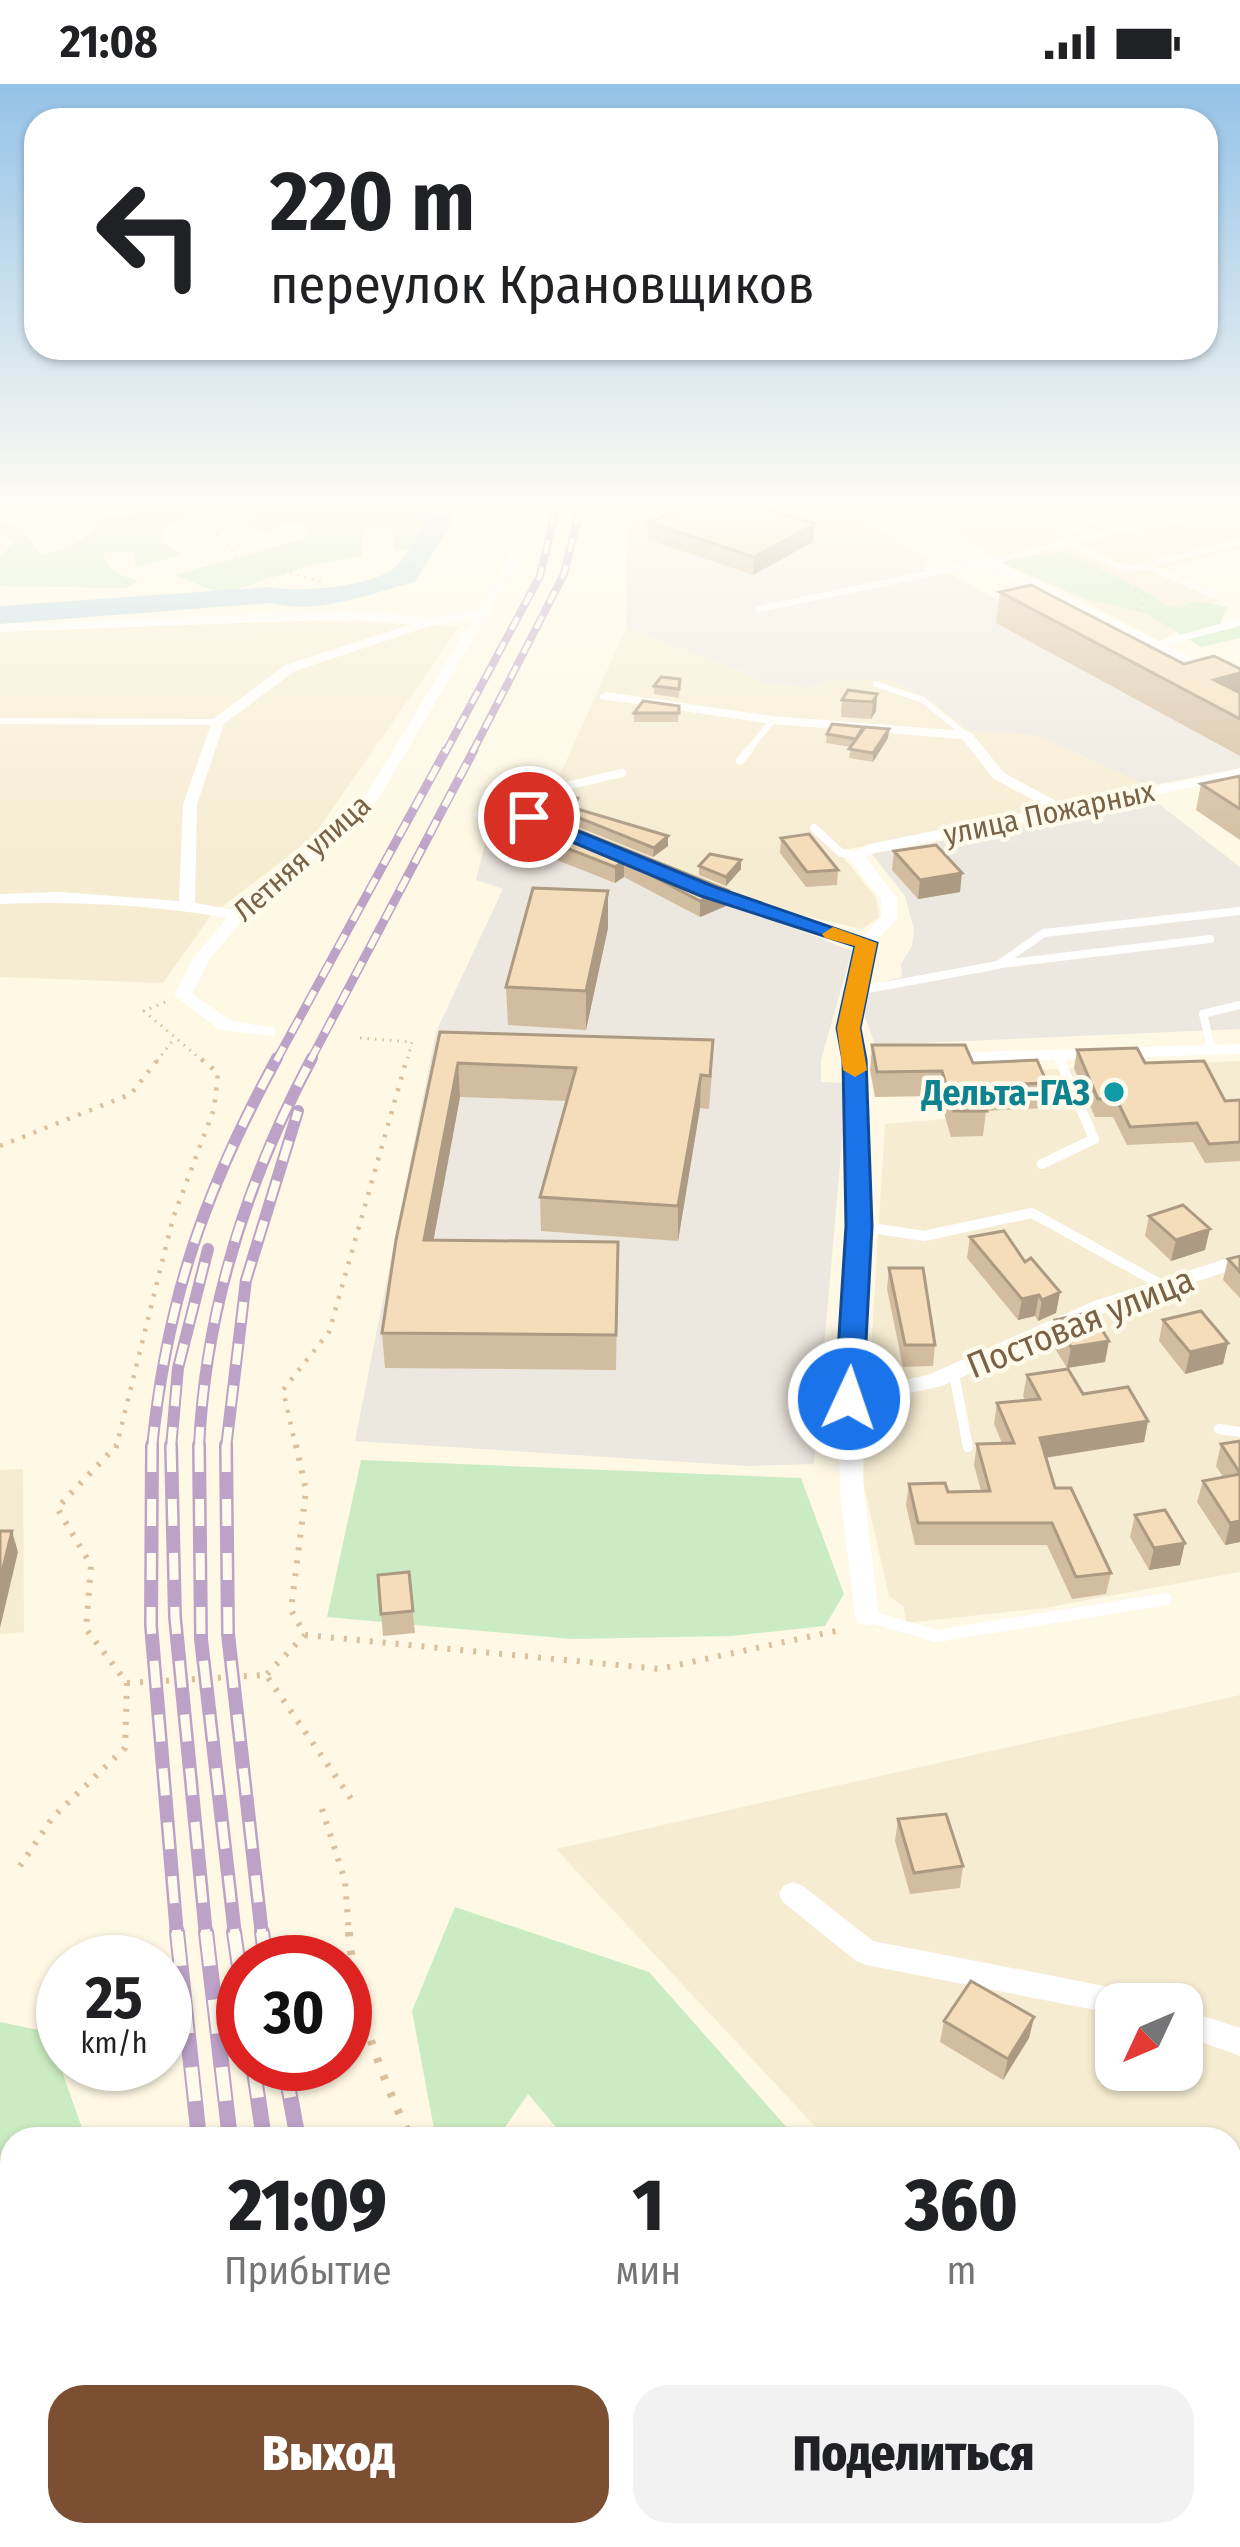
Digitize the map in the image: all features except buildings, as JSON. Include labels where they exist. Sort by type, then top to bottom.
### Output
[{"type":"main road","points":[[1111,623],[1240,689]]},
{"type":"street","points":[[0,628],[137,623]]},
{"type":"street","points":[[187,906],[190,804],[218,722],[290,668],[428,623]]},
{"type":"street","name":"Летняя улица","points":[[183,995],[202,957],[238,915],[367,806],[467,643],[474,623]]},
{"type":"street","points":[[1155,644],[1236,623]]},
{"type":"street","points":[[606,696],[773,720],[966,735],[999,776],[1065,811]]},
{"type":"street","name":"улица Пожарных","points":[[859,855],[869,849],[1240,773]]},
{"type":"street","points":[[529,817],[549,826]]},
{"type":"street","points":[[859,855],[889,898],[889,918],[866,943],[848,1028],[855,1060],[859,1226],[849,1399],[852,1492],[867,1616]]},
{"type":"street","points":[[688,883],[794,923],[866,943]]},
{"type":"street","points":[[0,899],[61,897],[187,906],[238,915]]},
{"type":"street","points":[[183,995],[226,1026],[269,1032]]},
{"type":"street","points":[[922,1058],[1240,1049]]},
{"type":"street","points":[[855,1060],[877,1060]]},
{"type":"street","name":"Постовая улица","points":[[849,1399],[913,1388],[954,1374],[1074,1317],[1240,1260]]},
{"type":"street","points":[[794,1894],[866,1952],[1095,1997]]},
{"type":"street","points":[[1203,2029],[1240,2042]]},
{"type":"lane","points":[[876,684],[923,700],[966,735]]},
{"type":"lane","points":[[740,760],[773,720]]},
{"type":"lane","points":[[0,721],[218,722]]},
{"type":"lane","points":[[478,815],[529,817],[545,791],[622,773]]},
{"type":"lane","points":[[814,828],[841,853],[859,855]]},
{"type":"lane","points":[[998,965],[1044,933],[1240,910]]},
{"type":"lane","points":[[856,991],[998,965],[1210,940]]},
{"type":"lane","points":[[1212,1050],[1203,1014],[1240,1005]]},
{"type":"lane","points":[[1042,1165],[1094,1139],[1058,1054]]},
{"type":"lane","points":[[859,1226],[924,1236],[1032,1213],[1160,1284]]},
{"type":"lane","points":[[954,1374],[968,1448]]},
{"type":"lane","points":[[1219,1429],[1240,1432]]},
{"type":"lane","points":[[867,1616],[937,1636],[1166,1599]]},
{"type":"path","points":[[20,1866],[53,1817],[125,1748],[127,1683],[86,1629],[91,1565],[57,1508],[116,1448],[173,1218],[214,1109],[218,1073],[173,1040],[144,1011],[183,995]]},
{"type":"path","points":[[305,1635],[291,1610],[306,1490],[283,1390],[329,1332],[412,1042],[360,1038]]},
{"type":"path","points":[[0,1146],[131,1094],[173,1040]]},
{"type":"path","points":[[305,1635],[659,1669],[836,1634],[867,1616]]},
{"type":"path","points":[[127,1683],[266,1675],[305,1635]]},
{"type":"path","points":[[266,1675],[354,1803]]},
{"type":"path","points":[[322,1809],[346,1881],[352,1981],[405,2127]]},
{"type":"shaded area","points":[[0,623],[459,627],[312,838],[211,915],[163,983],[0,977]]},
{"type":"shaded area","points":[[626,623],[1041,623],[1240,729],[1240,768],[1149,786],[1035,735],[971,731],[930,700],[891,680],[834,680],[808,688],[761,682],[626,628]]},
{"type":"shaded area","points":[[1125,623],[1187,623],[1162,642]]},
{"type":"shaded area","points":[[626,628],[761,682],[808,688],[834,680],[891,680],[930,700],[971,731],[1035,735],[1149,786],[838,851],[876,898],[879,917],[862,929],[779,910],[541,817]]},
{"type":"shaded area","points":[[1155,801],[1240,867],[1240,1029],[875,1045],[860,1002],[868,986],[902,977],[901,964],[912,946],[914,930],[905,896],[872,854]]},
{"type":"shaded area","points":[[490,824],[557,835],[852,951],[821,1060],[821,1082],[847,1083],[814,1464],[748,1466],[355,1441],[436,1032],[503,889],[476,880]]},
{"type":"shaded area","points":[[1240,1061],[1240,1572],[1044,1608],[906,1623],[904,1607],[889,1596],[863,1481],[885,1124],[985,1116],[972,1073]]},
{"type":"shaded area","points":[[23,1469],[24,1632],[0,1634],[0,1470]]},
{"type":"shaded area","points":[[1240,1695],[1240,2127],[816,2127],[556,1849]]},
{"type":"green space","points":[[1162,623],[1240,626],[1240,638],[1201,647]]},
{"type":"green space","points":[[361,1460],[801,1478],[844,1594],[825,1626],[731,1636],[571,1639],[327,1617]]},
{"type":"green space","points":[[455,1907],[649,1972],[786,2127],[556,2127],[528,2094],[505,2127],[434,2127],[412,2011]]},
{"type":"green space","points":[[0,2022],[36,2030],[36,2091],[69,2091],[82,2127],[0,2127]]},
{"type":"railway","points":[[445,753],[515,623]]},
{"type":"railway","points":[[472,753],[539,623]]},
{"type":"railway","points":[[276,1061],[446,750]]},
{"type":"railway","points":[[310,1061],[474,750]]},
{"type":"railway","points":[[152,1448],[168,1342],[193,1246],[229,1153],[277,1058]]},
{"type":"railway","points":[[199,1448],[210,1345],[233,1246],[268,1151],[312,1058]]},
{"type":"railway","points":[[226,1448],[246,1280],[298,1111]]},
{"type":"railway","points":[[171,1447],[178,1368],[208,1249]]},
{"type":"railway","points":[[152,1445],[151,1625],[177,1935]]},
{"type":"railway","points":[[171,1447],[175,1617],[206,1935]]},
{"type":"railway","points":[[199,1448],[201,1639],[235,1935]]},
{"type":"railway","points":[[226,1448],[228,1634],[262,1935]]},
{"type":"railway","points":[[177,1932],[198,2127]]},
{"type":"railway","points":[[206,1932],[229,2127]]},
{"type":"railway","points":[[257,2091],[262,2127]]},
{"type":"railway","points":[[289,2091],[296,2127]]},
{"type":"slow traffic","points":[[833,934],[866,943],[848,1028],[855,1070]]},
{"type":"place","name":"Дельта-ГАЗ","points":[[1114,1092]]},
{"type":"route","points":[[529,817],[708,892],[866,943],[848,1028],[855,1060],[859,1226],[849,1399]]}]
